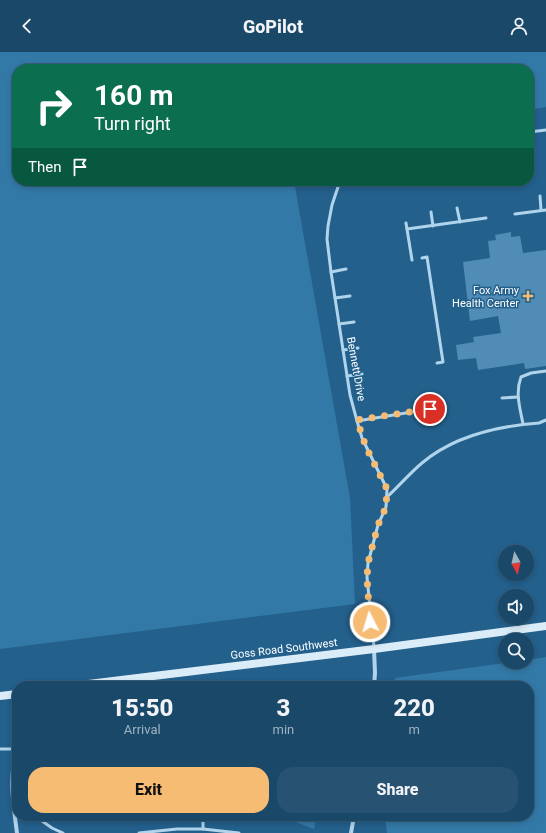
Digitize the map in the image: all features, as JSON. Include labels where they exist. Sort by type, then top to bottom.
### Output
[{"type":"street","name":"Goss Road Southwest","points":[[113,681],[546,626]]},
{"type":"street","points":[[374,649],[374,681]]},
{"type":"street","points":[[0,696],[12,695]]},
{"type":"street","points":[[12,782],[12,796]]},
{"type":"street","points":[[16,821],[17,833]]},
{"type":"street","points":[[351,833],[353,821]]},
{"type":"lane","points":[[534,132],[546,130]]},
{"type":"lane","name":"Bennett Drive","points":[[338,186],[332,205],[327,239],[350,395],[362,438],[387,489],[386,507],[378,525],[368,563],[367,578],[374,649]]},
{"type":"lane","points":[[540,196],[541,210]]},
{"type":"lane","points":[[457,208],[460,222]]},
{"type":"lane","points":[[515,214],[546,210]]},
{"type":"lane","points":[[431,212],[434,226]]},
{"type":"lane","points":[[407,229],[486,218]]},
{"type":"lane","points":[[406,223],[412,260]]},
{"type":"lane","points":[[422,258],[427,257],[443,362],[437,363]]},
{"type":"lane","points":[[331,272],[346,269]]},
{"type":"lane","points":[[426,285],[431,284]]},
{"type":"lane","points":[[335,298],[350,296]]},
{"type":"lane","points":[[429,311],[435,310]]},
{"type":"lane","points":[[339,324],[354,322]]},
{"type":"lane","points":[[433,337],[439,336]]},
{"type":"lane","points":[[343,350],[358,348]]},
{"type":"lane","points":[[523,424],[518,397],[518,385],[521,377],[531,373],[546,371]]},
{"type":"lane","points":[[347,376],[362,374]]},
{"type":"lane","points":[[502,398],[518,397]]},
{"type":"lane","points":[[357,420],[430,409]]},
{"type":"lane","points":[[387,498],[423,462],[451,443],[491,429],[539,423],[546,420]]},
{"type":"lane","points":[[0,748],[12,748]]},
{"type":"lane","points":[[42,821],[63,833]]},
{"type":"lane","points":[[203,821],[203,829]]},
{"type":"lane","points":[[139,833],[177,829],[203,829],[238,833]]},
{"type":"shaded area","points":[[0,52],[546,52],[546,107],[534,109],[534,64],[12,64],[12,186],[295,186],[350,498],[355,604],[0,649]]},
{"type":"shaded area","points":[[546,657],[546,833],[387,833],[386,821],[534,821],[534,681],[395,681],[395,678],[498,664],[498,669],[534,669],[534,659]]},
{"type":"shaded area","points":[[292,821],[316,821],[314,829]]},
{"type":"building","points":[[511,232],[511,237],[520,236],[523,253],[546,250],[546,366],[525,369],[524,363],[478,370],[476,358],[458,360],[456,345],[474,342],[473,337],[501,333],[498,316],[470,321],[463,262],[490,258],[488,241],[496,240],[495,235]]},
{"type":"place","name":"Fox Army Health Center","points":[[528,296]]},
{"type":"route","points":[[370,622],[367,578],[368,563],[378,525],[386,507],[387,489],[362,438],[357,420],[430,409]]}]
